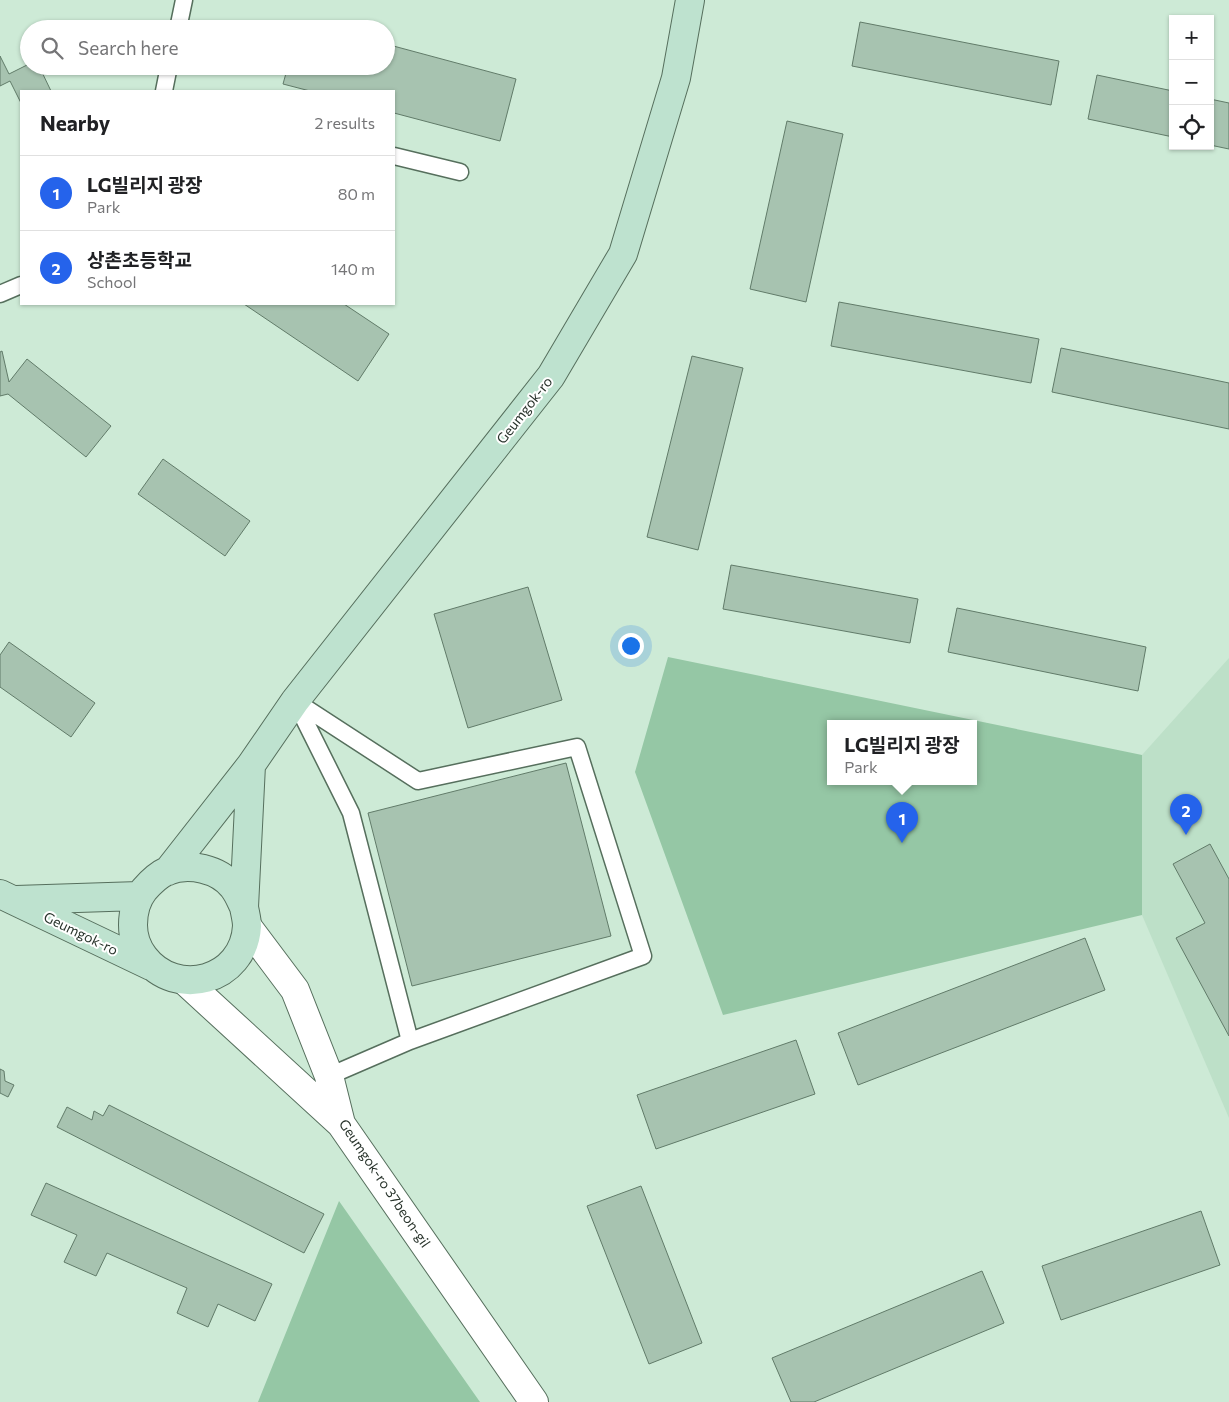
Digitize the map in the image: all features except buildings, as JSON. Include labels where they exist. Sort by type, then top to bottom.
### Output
[{"type":"main road","name":"Geumgok-ro","points":[[168,871],[251,765],[295,700],[551,376],[624,254],[676,78],[690,0]]},
{"type":"main road","points":[[246,917],[233,887],[214,872],[191,867],[168,871],[151,881],[139,896],[133,914],[133,933],[139,951],[151,966],[166,976],[185,981],[204,979],[220,972],[234,960],[243,944],[246,917],[251,765]]},
{"type":"main road","name":"Geumgok-ro","points":[[6,897],[139,896]]},
{"type":"main road","name":"Geumgok-ro","points":[[6,897],[151,966]]},
{"type":"street","name":"Geumgok-ro 37beon-gil","points":[[246,917],[295,990],[329,1076],[341,1124],[534,1402]]},
{"type":"street","points":[[185,981],[341,1124]]},
{"type":"lane","points":[[180,20],[184,0]]},
{"type":"lane","points":[[164,90],[167,75]]},
{"type":"lane","points":[[395,156],[460,172]]},
{"type":"lane","points":[[0,294],[20,285]]},
{"type":"lane","points":[[295,700],[351,813],[410,1041]]},
{"type":"lane","points":[[295,700],[418,781],[577,747],[643,956],[410,1041],[329,1076]]},
{"type":"shaded area","points":[[668,657],[973,720],[827,720],[827,785],[977,785],[977,721],[1142,755],[1142,915],[723,1015],[635,772]]},
{"type":"shaded area","points":[[1229,658],[1229,1118],[1142,915],[1142,755]]},
{"type":"shaded area","points":[[339,1201],[480,1402],[258,1402]]},
{"type":"place","name":"상촌초등학교","points":[[1186,835]]},
{"type":"place","name":"LG빌리지 광장","points":[[902,843]]}]
